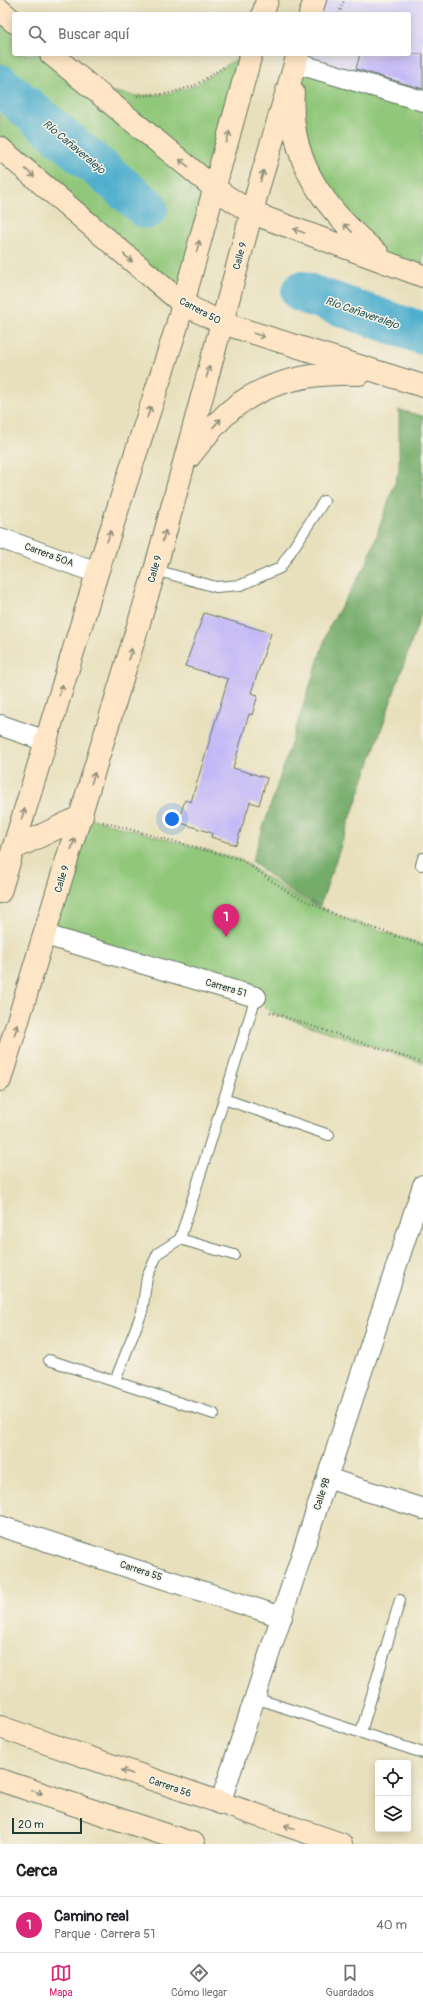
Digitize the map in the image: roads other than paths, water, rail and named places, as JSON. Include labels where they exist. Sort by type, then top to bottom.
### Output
[{"type":"main road","points":[[264,12],[267,0]]},
{"type":"main road","points":[[311,12],[315,0]]},
{"type":"main road","points":[[0,10],[12,20]]},
{"type":"main road","points":[[53,56],[212,197],[249,222],[388,263],[423,276]]},
{"type":"main road","points":[[0,892],[97,573],[185,294],[250,56]]},
{"type":"main road","points":[[296,59],[292,96],[294,127],[301,158],[315,186],[335,214],[350,231],[388,263]]},
{"type":"main road","name":"Calle 9","points":[[0,1080],[82,816],[155,570],[249,222],[296,59]]},
{"type":"main road","name":"Carrera 50","points":[[0,148],[185,294],[224,314],[386,376],[423,386]]},
{"type":"main road","points":[[184,464],[220,420],[233,408],[261,391],[292,380],[316,375],[336,373],[386,376]]},
{"type":"main road","points":[[13,849],[82,816]]},
{"type":"main road","name":"Carrera 56","points":[[0,1727],[220,1804],[340,1844]]},
{"type":"main road","points":[[0,1780],[194,1844]]},
{"type":"street","points":[[296,59],[423,102]]},
{"type":"street","name":"Carrera 50A","points":[[0,538],[97,573]]},
{"type":"street","points":[[0,725],[46,741]]},
{"type":"street","name":"Carrera 51","points":[[45,935],[256,997]]},
{"type":"street","name":"Calle 9B","points":[[220,1804],[423,1185]]},
{"type":"street","points":[[327,1478],[423,1509]]},
{"type":"street","name":"Carrera 55","points":[[0,1526],[282,1617]]},
{"type":"lane","points":[[155,570],[216,587],[241,585],[280,568],[324,501]]},
{"type":"lane","points":[[115,1381],[142,1312],[147,1277],[158,1253],[180,1239],[256,997]]},
{"type":"lane","points":[[224,1099],[329,1135]]},
{"type":"lane","points":[[180,1239],[234,1255]]},
{"type":"lane","points":[[49,1360],[214,1414]]},
{"type":"lane","points":[[361,1732],[400,1600]]},
{"type":"lane","points":[[255,1698],[423,1753]]},
{"type":"waterway","name":"Río Cañaveralejo","points":[[0,85],[147,208]]},
{"type":"waterway","name":"Río Cañaveralejo","points":[[302,292],[423,334]]},
{"type":"place","name":"Camino real","points":[[226,937]]}]
